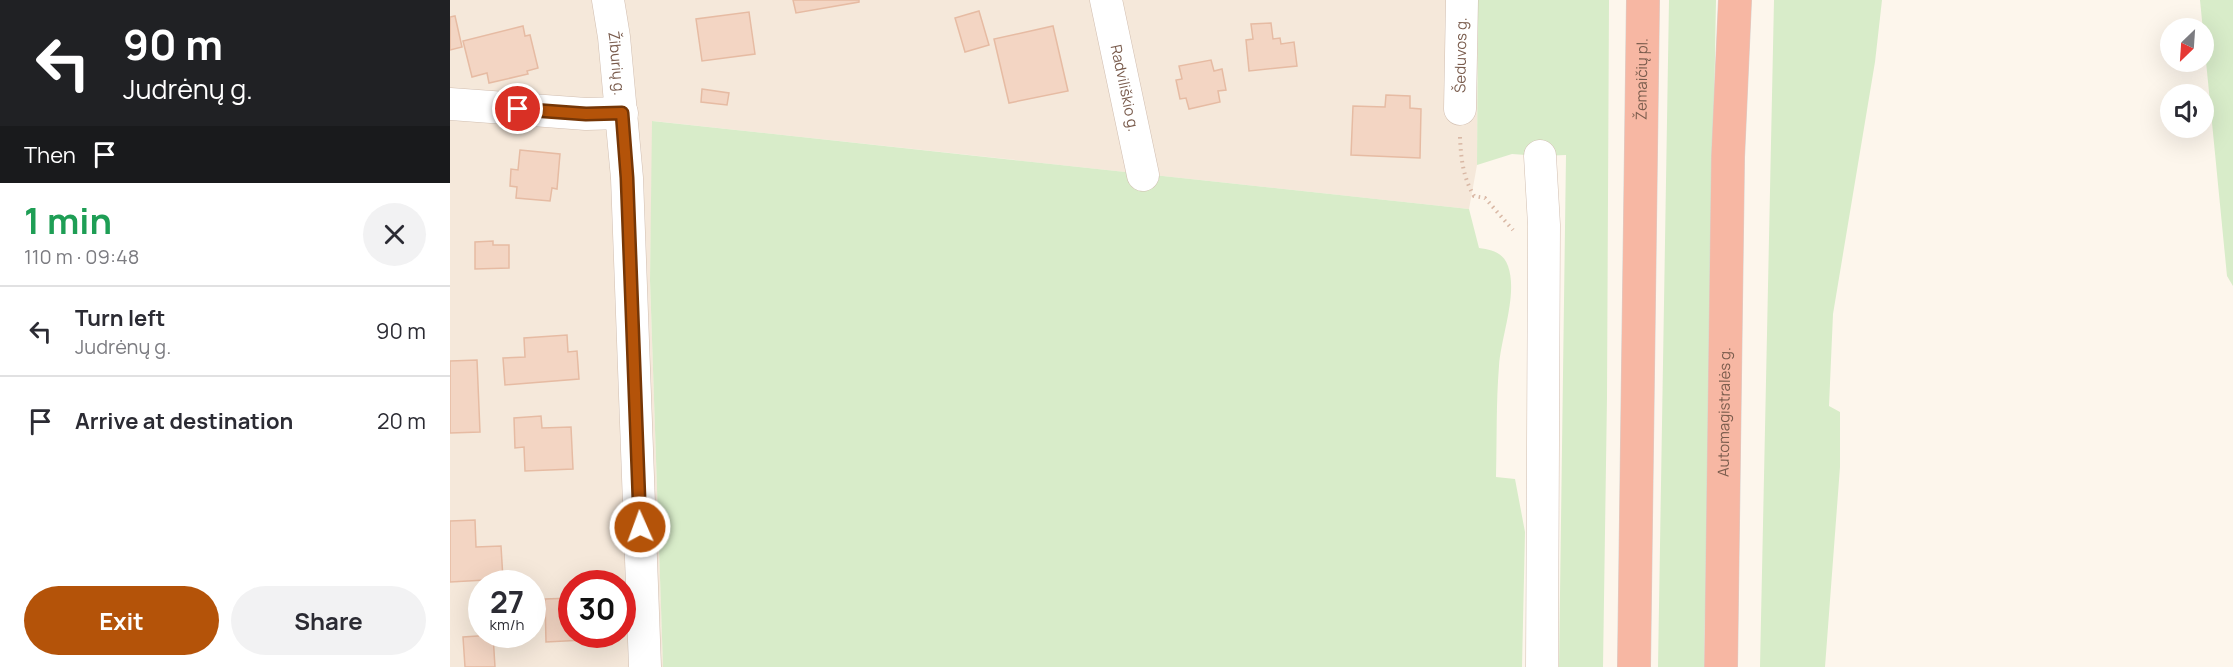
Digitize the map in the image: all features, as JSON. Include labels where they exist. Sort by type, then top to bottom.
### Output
[{"type":"highway","name":"Žemaičių pl.","points":[[1634,667],[1644,0]]},
{"type":"highway","name":"Automagistralės g.","points":[[1721,667],[1728,157],[1736,0]]},
{"type":"street","name":"Žiburių g.","points":[[608,0],[614,37],[627,178],[645,667]]},
{"type":"street","name":"Radviliškio g.","points":[[1106,0],[1143,175]]},
{"type":"street","name":"Šeduvos g.","points":[[1460,109],[1462,0]]},
{"type":"street","points":[[450,104],[586,114],[622,113]]},
{"type":"street","points":[[1540,156],[1544,225],[1542,667]]},
{"type":"path","points":[[1460,109],[1461,161],[1464,176],[1474,196],[1485,198]]},
{"type":"shaded area","points":[[450,0],[1478,0],[1477,165],[1469,209],[653,121],[650,280],[663,667],[450,667]]},
{"type":"green space","points":[[1478,0],[1609,0],[1603,667],[1559,667],[1566,155],[1512,154],[1477,165]]},
{"type":"green space","points":[[1669,0],[1716,0],[1704,667],[1658,667]]},
{"type":"green space","points":[[1774,0],[1882,0],[1875,62],[1833,314],[1829,406],[1840,412],[1840,467],[1825,667],[1760,667]]},
{"type":"green space","points":[[2200,0],[2233,0],[2233,286],[2227,276],[2214,138],[2214,84],[2208,84],[2207,72],[2214,72],[2214,18],[2202,18]]},
{"type":"green space","points":[[652,121],[1469,209],[1479,248],[1500,255],[1506,261],[1511,277],[1510,302],[1499,366],[1496,477],[1515,479],[1525,532],[1522,667],[663,667],[650,280]]},
{"type":"building","points":[[793,0],[859,0],[859,2],[796,13]]},
{"type":"building","points":[[979,11],[989,45],[965,52],[955,18]]},
{"type":"building","points":[[749,12],[755,54],[702,61],[696,19]]},
{"type":"building","points":[[455,16],[462,47],[450,50],[450,17]]},
{"type":"building","points":[[1271,23],[1273,39],[1280,38],[1281,44],[1294,42],[1297,66],[1249,71],[1246,40],[1253,39],[1251,24]]},
{"type":"building","points":[[523,26],[525,36],[530,35],[538,68],[527,71],[528,74],[489,83],[487,73],[472,77],[463,41]]},
{"type":"building","points":[[1053,26],[1068,91],[1009,103],[994,39]]},
{"type":"building","points":[[1211,60],[1214,71],[1222,69],[1226,90],[1218,91],[1220,102],[1189,109],[1186,98],[1180,99],[1176,80],[1182,79],[1179,66]]},
{"type":"building","points":[[702,89],[729,93],[727,105],[701,102]]},
{"type":"building","points":[[1386,95],[1410,96],[1410,108],[1421,109],[1420,158],[1351,155],[1353,106],[1385,107]]},
{"type":"building","points":[[520,150],[560,154],[557,189],[552,188],[550,201],[516,198],[517,187],[510,186],[511,169],[518,170]]},
{"type":"building","points":[[493,241],[493,245],[509,245],[509,268],[475,269],[475,242]]},
{"type":"building","points":[[567,335],[568,352],[577,351],[579,379],[505,385],[503,358],[525,357],[524,338]]},
{"type":"building","points":[[477,360],[480,432],[450,433],[450,361]]},
{"type":"building","points":[[541,416],[542,428],[571,427],[573,469],[525,471],[524,447],[515,448],[514,418]]},
{"type":"building","points":[[475,520],[476,547],[501,546],[502,570],[468,570],[468,581],[450,582],[450,521]]},
{"type":"building","points":[[546,599],[558,599],[558,641],[546,642]]},
{"type":"building","points":[[463,637],[468,637],[468,648],[494,648],[495,667],[465,667]]},
{"type":"route","points":[[518,109],[586,114],[622,113],[627,178],[640,527]]}]
